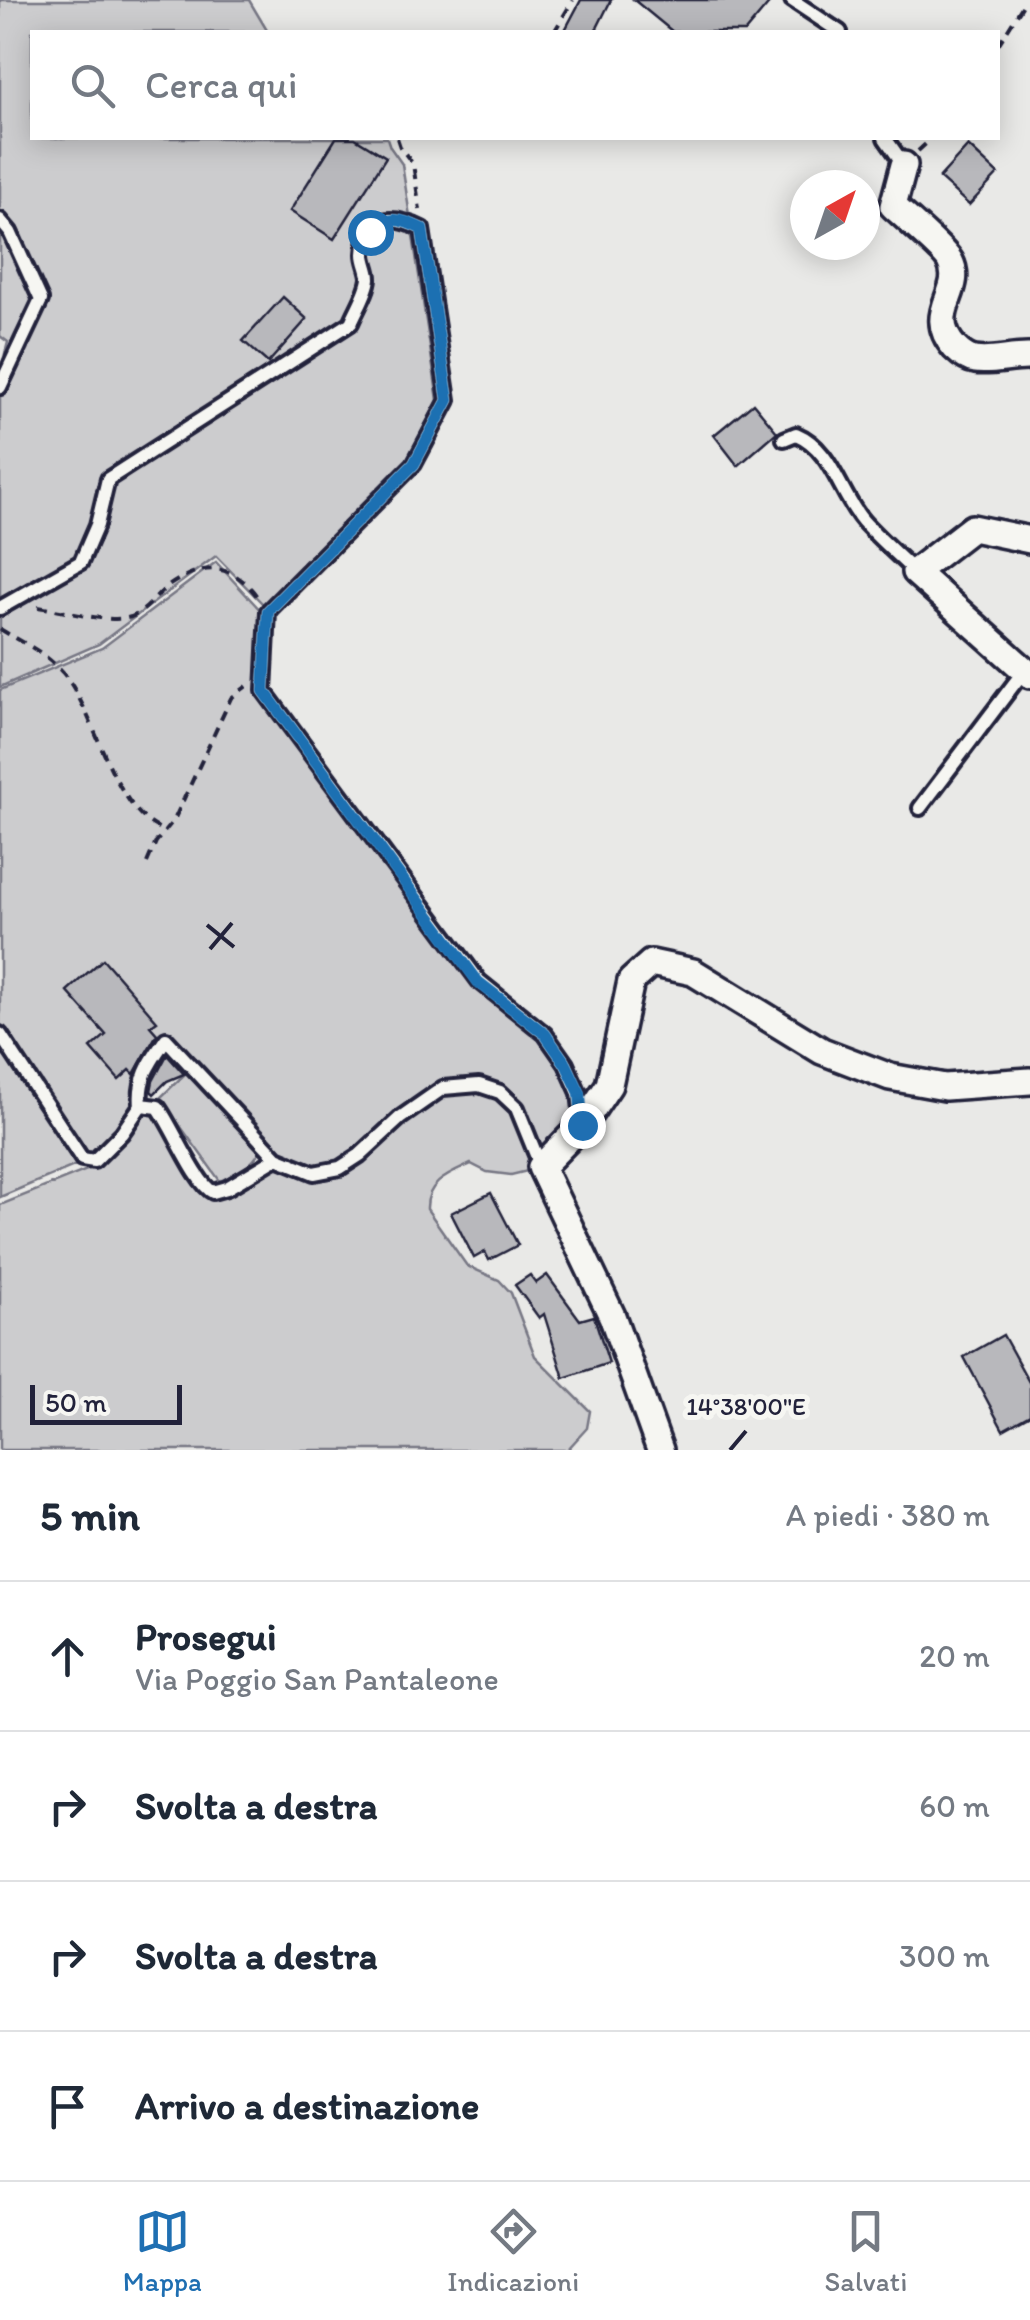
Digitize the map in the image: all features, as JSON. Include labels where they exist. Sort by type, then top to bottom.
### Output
[{"type":"street","points":[[904,164],[893,206],[949,258],[955,278],[942,309],[942,328],[950,342],[974,360],[1030,356]]},
{"type":"street","points":[[1027,674],[915,572],[972,528],[1030,540]]},
{"type":"street","points":[[660,1450],[612,1316],[541,1167],[582,1125],[610,1084],[630,981],[651,963],[694,972],[822,1051],[890,1077],[945,1087],[1030,1080]]},
{"type":"lane","points":[[792,0],[837,30]]},
{"type":"lane","points":[[886,140],[904,164]]},
{"type":"lane","points":[[0,608],[81,562],[108,479],[351,324],[369,280],[364,254],[370,232],[386,219],[399,218],[422,229],[448,400],[414,464],[268,611],[264,691],[478,982],[545,1034],[580,1093],[582,1125]]},
{"type":"lane","points":[[0,220],[10,232],[41,300],[0,387]]},
{"type":"lane","points":[[784,439],[796,434],[821,450],[861,518],[915,572]]},
{"type":"lane","points":[[920,808],[1027,674]]},
{"type":"lane","points":[[0,1034],[82,1159],[94,1162],[122,1133],[141,1105],[140,1087],[145,1070],[166,1039],[276,1158],[314,1173],[340,1168],[443,1088],[479,1085],[500,1092],[517,1108],[541,1167]]},
{"type":"lane","points":[[141,1105],[158,1107],[204,1187],[214,1192],[276,1158]]},
{"type":"path","points":[[555,30],[572,0]]},
{"type":"path","points":[[1000,42],[1026,0]]},
{"type":"path","points":[[398,140],[413,164],[422,229]]},
{"type":"path","points":[[0,608],[34,606],[129,618],[150,606],[166,588],[210,568],[231,570],[249,585],[268,611]]},
{"type":"path","points":[[0,629],[42,651],[64,674],[78,694],[96,742],[134,809],[146,822],[166,830]]},
{"type":"path","points":[[147,863],[174,820],[232,698],[264,676]]},
{"type":"shaded area","points":[[0,0],[249,0],[267,30],[30,30],[30,140],[388,140],[402,164],[438,400],[404,465],[264,605],[216,556],[99,644],[0,687],[0,608],[81,562],[92,522],[75,557],[0,599],[0,373],[8,342],[0,336]]},
{"type":"shaded area","points":[[216,562],[263,613],[259,693],[475,985],[541,1037],[563,1066],[575,1094],[577,1123],[543,1158],[521,1105],[503,1087],[441,1083],[357,1151],[338,1163],[315,1168],[279,1154],[166,1032],[141,1068],[135,1087],[136,1103],[119,1130],[92,1156],[85,1154],[28,1073],[0,1025],[0,690],[102,648]]},
{"type":"shaded area","points":[[0,1046],[79,1164],[0,1197]]},
{"type":"shaded area","points":[[189,1070],[261,1149],[249,1165],[220,1181],[160,1098]]},
{"type":"shaded area","points":[[478,1091],[491,1096],[509,1112],[536,1169],[511,1175],[487,1172],[471,1164],[435,1186],[427,1209],[467,1266],[499,1280],[511,1293],[535,1356],[590,1411],[587,1428],[567,1450],[0,1450],[0,1205],[97,1166],[127,1137],[144,1111],[155,1113],[199,1191],[213,1198],[230,1193],[277,1165],[314,1180],[342,1174],[445,1094]]},
{"type":"building","points":[[581,0],[611,0],[596,30],[565,30]]},
{"type":"building","points":[[634,0],[772,0],[747,30],[671,30]]},
{"type":"building","points":[[335,140],[358,140],[386,157],[334,239],[290,211]]},
{"type":"building","points":[[968,146],[998,174],[969,205],[939,178]]},
{"type":"building","points":[[283,297],[307,319],[268,363],[243,341]]},
{"type":"building","points":[[753,403],[777,432],[738,466],[714,435]]},
{"type":"building","points":[[103,959],[157,1021],[150,1026],[157,1034],[134,1074],[130,1070],[119,1080],[91,1048],[106,1035],[67,991]]},
{"type":"building","points":[[167,1055],[184,1074],[167,1081],[154,1094],[153,1081]]},
{"type":"building","points":[[491,1193],[518,1245],[489,1260],[485,1252],[474,1258],[451,1213]]},
{"type":"building","points":[[530,1275],[536,1283],[547,1275],[580,1320],[594,1316],[609,1363],[564,1378],[544,1314],[539,1318],[515,1285]]},
{"type":"building","points":[[1003,1335],[1030,1384],[1030,1415],[1003,1430],[964,1357]]},
{"type":"route","points":[[370,232],[386,219],[399,218],[422,229],[448,400],[414,464],[268,611],[264,691],[478,982],[545,1034],[580,1093],[582,1125]]}]
